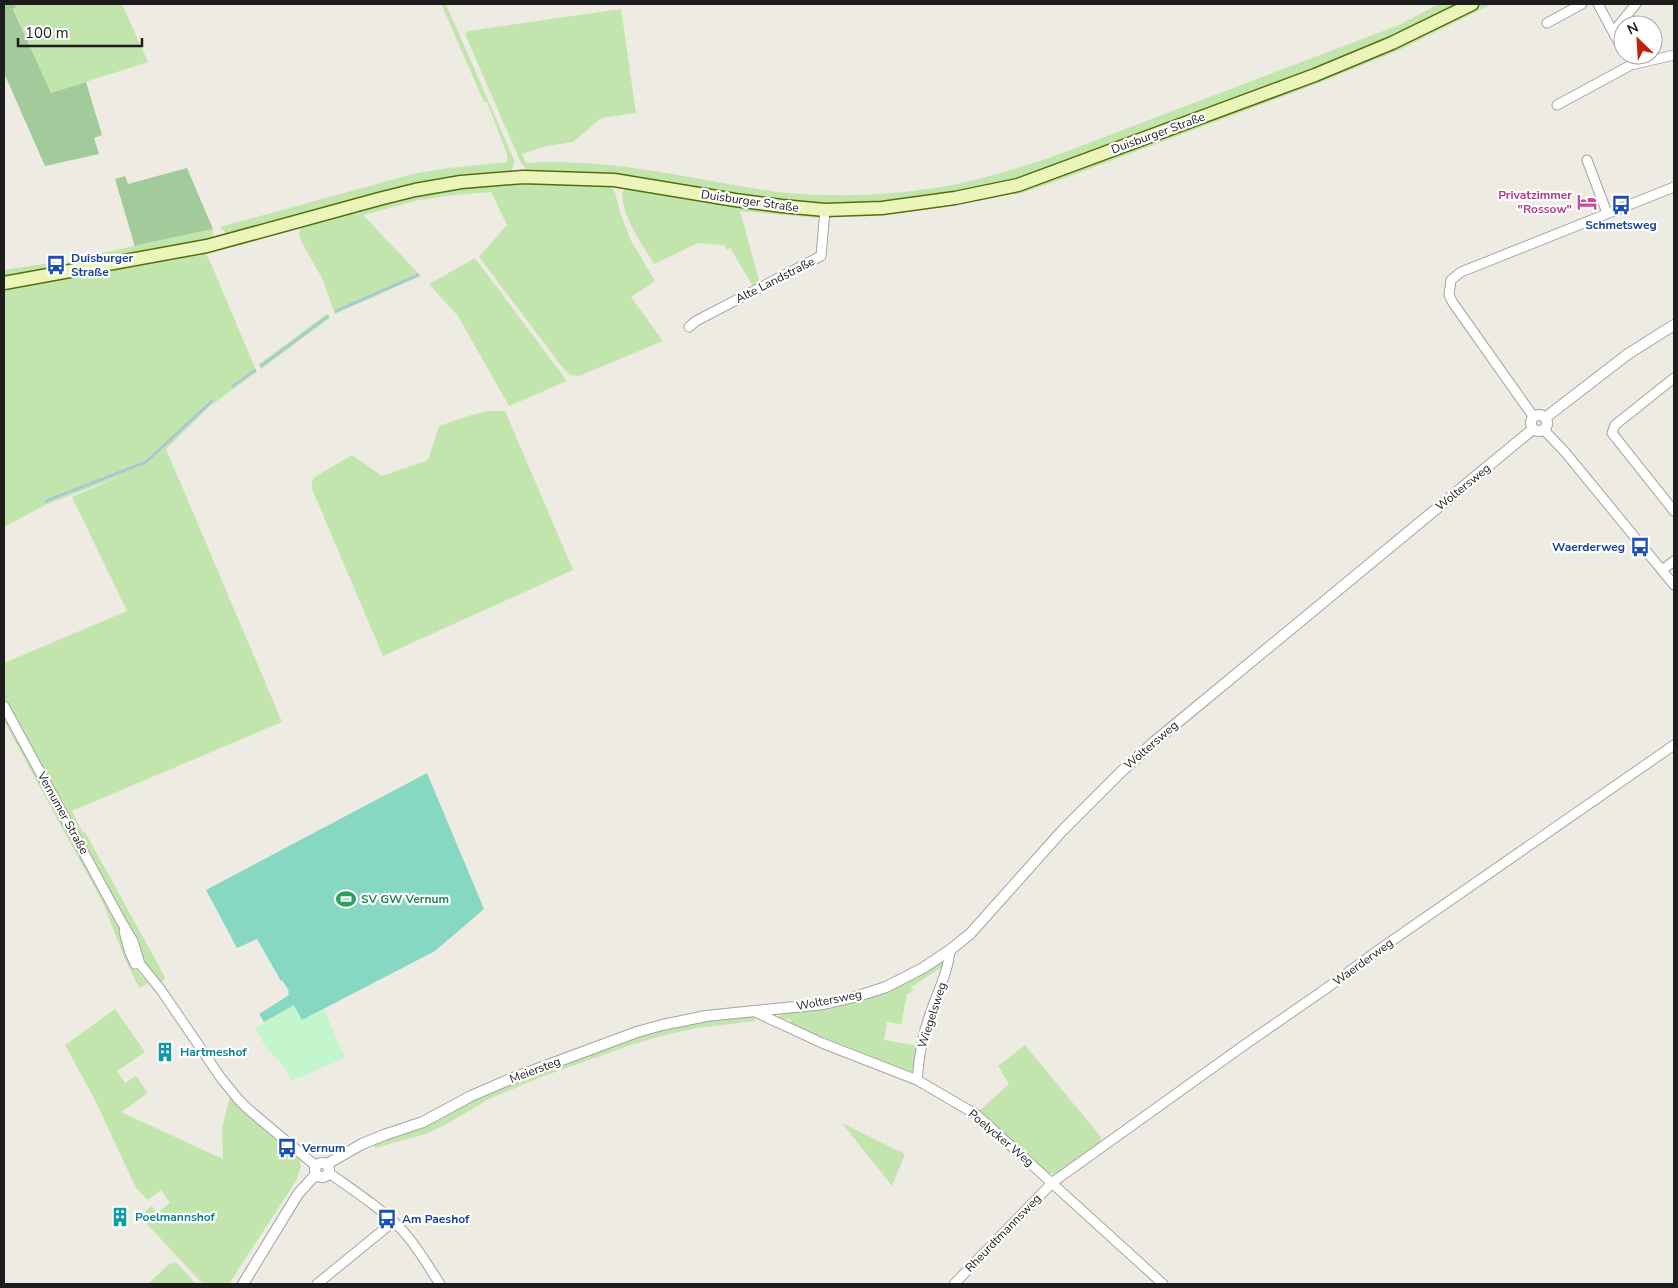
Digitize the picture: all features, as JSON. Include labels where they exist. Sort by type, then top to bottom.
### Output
[{"type":"main road","name":"Duisburger Straße","points":[[4,283],[207,246],[415,190],[461,182],[523,177],[614,180],[736,200],[825,210],[882,208],[955,198],[1018,185],[1315,75],[1392,43],[1472,4]]},
{"type":"street","points":[[1546,24],[1582,4]]},
{"type":"street","points":[[1598,4],[1613,32]]},
{"type":"street","points":[[1627,15],[1636,4]]},
{"type":"street","points":[[1557,105],[1631,65]]},
{"type":"street","points":[[1587,160],[1607,213]]},
{"type":"street","points":[[1534,416],[1453,303],[1449,295],[1451,280],[1461,272],[1674,187]]},
{"type":"street","name":"Alte Landstraße","points":[[689,327],[821,256],[825,210]]},
{"type":"street","points":[[1545,418],[1628,354],[1674,325]]},
{"type":"street","points":[[1674,378],[1615,426],[1612,433],[1674,511]]},
{"type":"street","points":[[1539,429],[1547,422],[1540,414],[1534,416],[1530,423],[1565,452],[1674,585]]},
{"type":"street","name":"Woltersweg","points":[[755,1012],[824,1004],[858,996],[886,987],[923,968],[950,950],[976,927],[1061,832],[1122,771],[1212,694],[1539,429]]},
{"type":"street","points":[[1662,570],[1674,561]]},
{"type":"street","name":"Vernumer Straße","points":[[4,706],[122,921],[131,957],[135,965],[145,972],[161,990],[221,1078],[238,1099],[316,1170]]},
{"type":"street","name":"Waerderweg","points":[[1053,1182],[1380,949],[1674,745]]},
{"type":"street","name":"Wiegelsweg","points":[[917,1080],[921,1045],[949,964],[950,950]]},
{"type":"street","name":"Poelycker Weg","points":[[755,1012],[822,1042],[917,1080],[977,1114],[1163,1284]]},
{"type":"street","name":"Meiersteg","points":[[316,1170],[322,1177],[327,1175],[328,1168],[362,1144],[430,1119],[471,1096],[513,1078],[621,1038],[662,1025],[706,1016],[755,1012]]},
{"type":"street","points":[[328,1168],[393,1222],[411,1241],[440,1284]]},
{"type":"street","points":[[243,1284],[300,1192],[316,1170]]},
{"type":"street","name":"Rheurdtmannsweg","points":[[954,1284],[1053,1182]]},
{"type":"street","points":[[317,1284],[393,1222]]},
{"type":"green space","points":[[4,4],[14,4],[16,7],[13,9],[51,93],[86,82],[102,135],[94,138],[99,154],[45,166],[4,73]]},
{"type":"green space","points":[[14,4],[122,4],[148,62],[51,93],[13,8],[15,7]]},
{"type":"green space","points":[[441,4],[446,4],[515,162],[511,173],[229,236],[220,227],[413,174],[507,162],[507,154],[487,102],[484,102]]},
{"type":"green space","points":[[1439,4],[1463,4],[1335,63],[1008,183],[961,193],[873,204],[818,205],[529,173],[521,163],[465,34],[468,31],[621,9],[636,113],[601,118],[573,142],[547,146],[522,154],[526,163],[571,162],[616,166],[777,192],[869,195],[915,191],[961,183],[1049,158],[1399,25]]},
{"type":"green space","points":[[1481,4],[1492,4],[1397,51],[1319,83],[1057,181],[1015,195],[1013,191],[1394,47]]},
{"type":"green space","points":[[187,168],[213,229],[135,247],[115,179],[125,176],[128,184]]},
{"type":"green space","points":[[501,182],[608,184],[615,192],[630,239],[655,281],[631,297],[663,341],[579,376],[571,375],[563,368],[479,257],[507,225],[491,192],[419,200],[363,215],[421,276],[335,314],[323,280],[300,239],[299,233],[303,225],[417,194]]},
{"type":"green space","points":[[629,186],[817,214],[820,218],[740,211],[760,284],[754,288],[730,248],[727,250],[724,245],[698,243],[654,264],[625,211],[622,192]]},
{"type":"green space","points":[[213,229],[213,240],[4,278],[4,270],[55,262],[56,265],[84,259],[84,257]]},
{"type":"green space","points":[[202,251],[208,257],[257,372],[210,406],[166,449],[282,722],[72,811],[160,968],[165,978],[161,983],[141,960],[4,699],[4,663],[127,611],[72,497],[125,474],[45,505],[4,527],[4,287]]},
{"type":"green space","points":[[475,258],[567,381],[509,406],[458,316],[429,284]]},
{"type":"green space","points":[[328,313],[330,318],[261,369],[259,364]]},
{"type":"green space","points":[[489,411],[505,411],[573,570],[383,656],[312,489],[312,482],[315,477],[352,455],[382,476],[428,460],[439,426]]},
{"type":"green space","points":[[4,713],[119,925],[132,963],[148,983],[139,988],[124,957],[103,903],[4,721]]},
{"type":"green space","name":"SV GW Vernum","points":[[427,773],[484,909],[435,951],[302,1020],[294,1005],[264,1022],[259,1014],[289,995],[289,991],[281,981],[257,939],[237,948],[206,890]]},
{"type":"green space","points":[[940,961],[945,965],[910,988],[914,990],[907,994],[901,1024],[887,1022],[884,1040],[918,1046],[916,1066],[908,1074],[790,1023],[791,1019],[779,1019],[781,1012],[815,1009]]},
{"type":"green space","points":[[294,1005],[303,1020],[324,1009],[345,1058],[291,1081],[286,1069],[265,1046],[255,1028]]},
{"type":"green space","points":[[115,1009],[145,1052],[117,1071],[125,1083],[136,1076],[148,1093],[121,1112],[223,1159],[222,1128],[230,1096],[240,1107],[300,1158],[301,1167],[296,1181],[229,1284],[203,1284],[144,1221],[145,1212],[152,1206],[157,1213],[170,1203],[161,1190],[148,1200],[136,1188],[95,1100],[65,1045]]},
{"type":"green space","points":[[751,1015],[756,1021],[696,1028],[628,1046],[541,1077],[489,1099],[428,1133],[375,1148],[374,1146],[374,1143],[420,1129],[444,1118],[473,1099],[509,1083],[624,1040],[665,1028]]},
{"type":"green space","points":[[1025,1045],[1101,1137],[1100,1144],[1058,1174],[1048,1173],[995,1124],[978,1112],[1009,1084],[998,1066]]},
{"type":"green space","points":[[842,1123],[905,1154],[892,1186]]},
{"type":"green space","points":[[176,1262],[196,1284],[149,1283],[168,1265]]},
{"type":"waterway","points":[[336,311],[418,275]]},
{"type":"waterway","points":[[261,366],[327,317]]},
{"type":"waterway","points":[[233,386],[255,370]]},
{"type":"waterway","points":[[46,501],[146,462],[212,401]]},
{"type":"place","name":"Privatzimmer \"Rossow\"","points":[[1587,202]]},
{"type":"place","name":"Schmetsweg","points":[[1621,205]]},
{"type":"place","name":"Duisburger Straße","points":[[56,265]]},
{"type":"place","name":"Waerderweg","points":[[1640,547]]},
{"type":"place","name":"SV GW Vernum","points":[[346,899]]},
{"type":"place","name":"Hartmeshof","points":[[165,1052]]},
{"type":"place","name":"Vernum","points":[[287,1148]]},
{"type":"place","name":"Poelmannshof","points":[[120,1217]]},
{"type":"place","name":"Am Paeshof","points":[[387,1219]]}]
